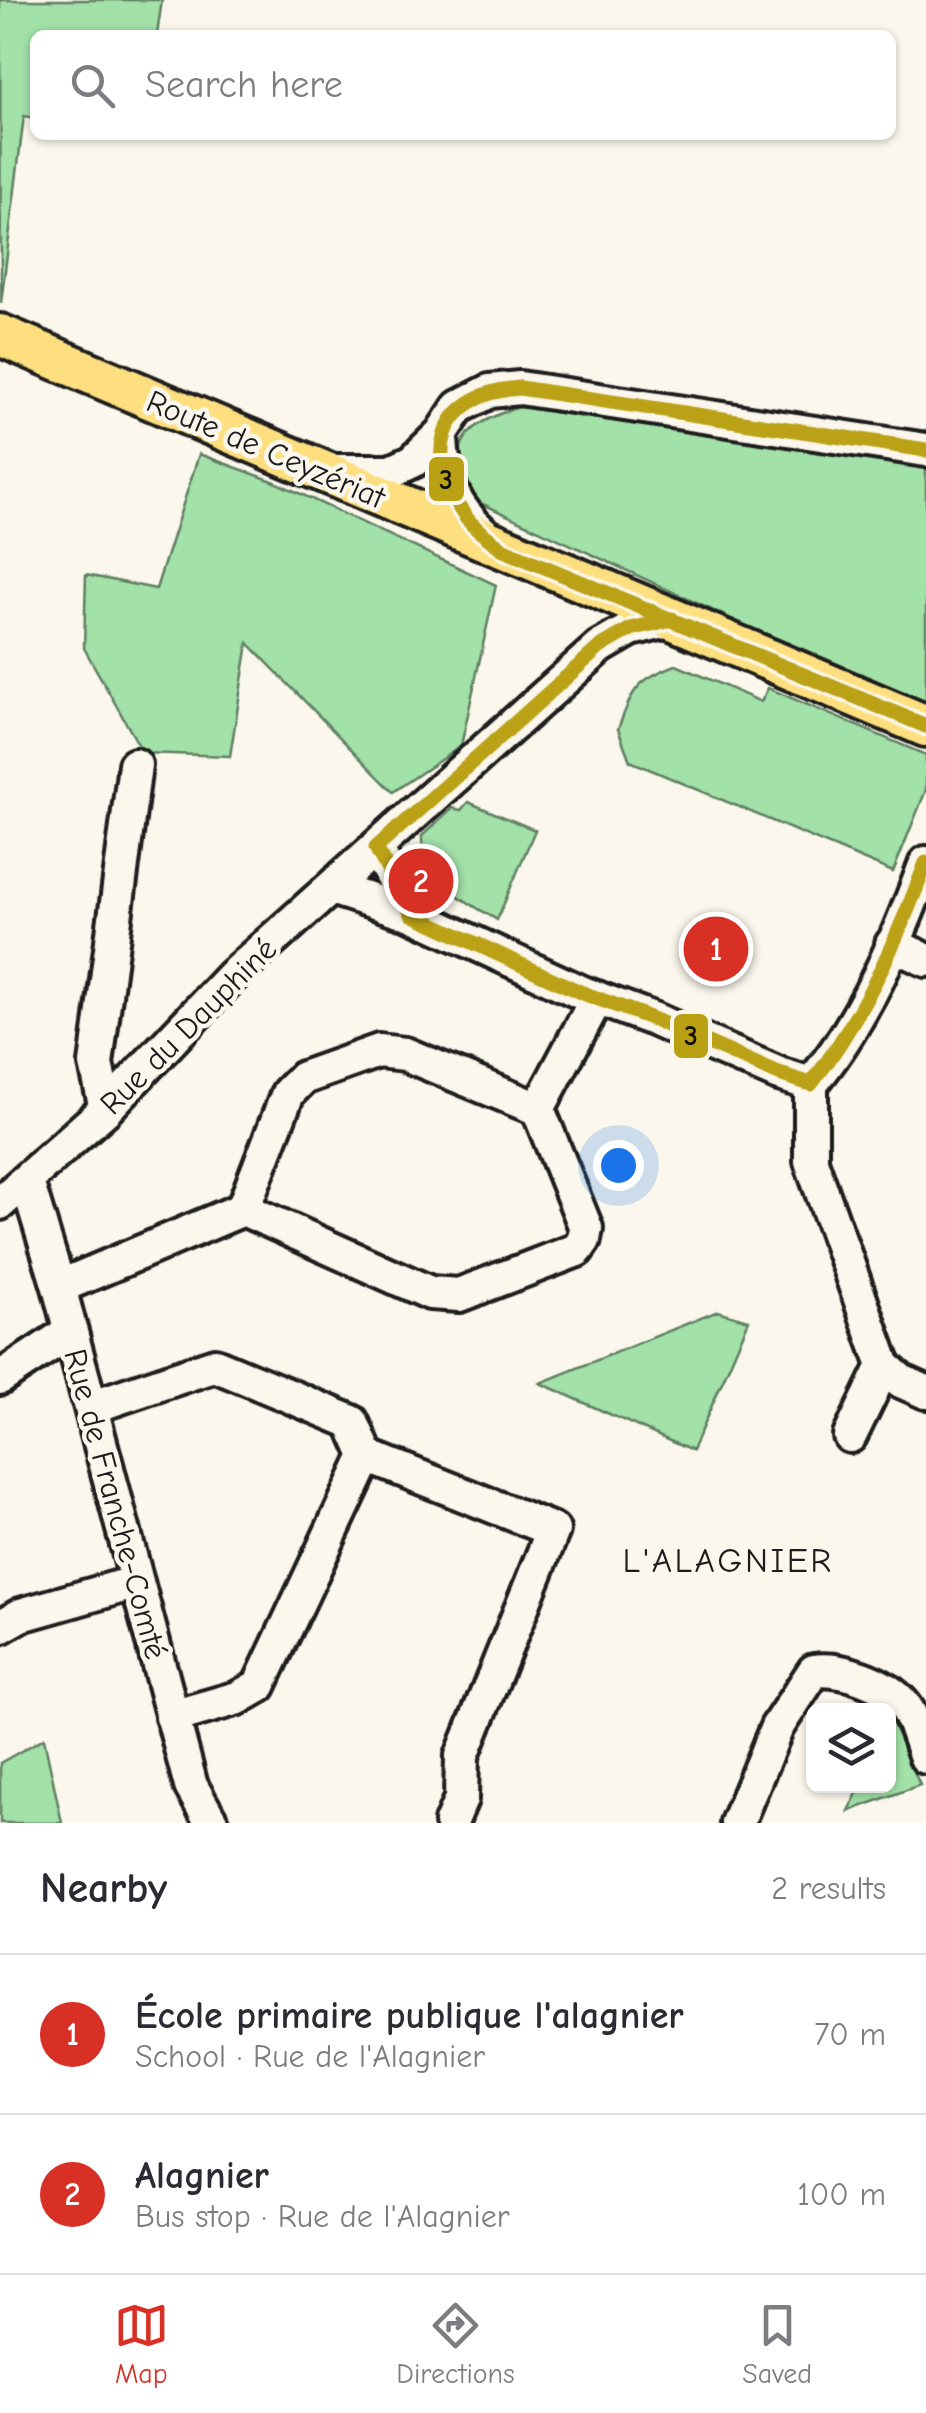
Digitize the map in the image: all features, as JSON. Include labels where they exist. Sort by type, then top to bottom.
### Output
[{"type":"main road","name":"Route de Ceyzériat","points":[[0,335],[926,726]]},
{"type":"street","points":[[318,470],[392,471],[413,462],[442,434],[458,407],[490,391],[520,388],[926,450]]},
{"type":"street","points":[[442,434],[442,467],[457,502],[470,522],[504,550]]},
{"type":"street","points":[[588,584],[602,624],[600,647]]},
{"type":"street","name":"Rue du Dauphiné","points":[[0,1203],[106,1109],[231,978],[600,647],[631,629],[672,619]]},
{"type":"street","points":[[106,1109],[96,1064],[135,766]]},
{"type":"street","points":[[376,848],[412,914]]},
{"type":"street","points":[[926,862],[862,1013],[811,1084],[812,1160],[884,1366],[901,1381],[926,1392]]},
{"type":"street","points":[[330,888],[412,914],[597,998],[811,1084]]},
{"type":"street","points":[[892,944],[926,960]]},
{"type":"street","points":[[538,1110],[597,998]]},
{"type":"street","points":[[59,1286],[243,1209],[288,1093],[303,1078],[379,1051],[404,1054],[538,1110],[586,1228],[577,1250],[459,1295],[430,1292],[243,1209]]},
{"type":"street","name":"Rue de Franche-Comté","points":[[27,1182],[59,1286],[190,1786],[212,1823]]},
{"type":"street","points":[[0,1378],[70,1330]]},
{"type":"street","points":[[91,1408],[215,1365],[352,1422],[367,1456],[553,1530],[462,1756],[461,1799],[451,1823]]},
{"type":"street","points":[[850,1436],[884,1366]]},
{"type":"street","points":[[172,1717],[238,1698],[259,1686],[367,1456]]},
{"type":"street","points":[[0,1627],[21,1615],[137,1582]]},
{"type":"street","points":[[737,1823],[777,1727],[814,1672],[833,1668],[871,1682],[904,1705],[926,1757]]},
{"type":"green space","points":[[0,0],[162,0],[158,30],[30,30],[30,117],[24,116],[1,303]]},
{"type":"green space","points":[[519,407],[926,467],[926,709],[474,500],[460,465],[465,439],[485,421]]},
{"type":"green space","points":[[199,454],[273,481],[496,585],[461,746],[393,792],[248,643],[230,756],[143,753],[84,648],[86,575],[156,589]]},
{"type":"green space","points":[[676,665],[761,702],[768,688],[926,755],[926,790],[893,872],[630,761],[618,729],[628,705],[644,682]]},
{"type":"green space","points":[[468,802],[535,830],[497,920],[436,877],[423,851],[422,836],[452,808],[461,810]]},
{"type":"green space","points":[[718,1311],[749,1320],[692,1451],[540,1383]]},
{"type":"green space","points":[[896,1731],[920,1785],[849,1811],[857,1793],[896,1793]]},
{"type":"green space","points":[[44,1738],[62,1823],[0,1823],[0,1763]]},
{"type":"transit line","name":"3","points":[[926,450],[520,388],[471,402],[455,416],[445,433],[442,453],[444,474],[453,497],[468,520],[504,550],[926,726]]},
{"type":"transit line","name":"3","points":[[376,848],[600,647],[631,629],[672,619]]},
{"type":"transit line","name":"3","points":[[376,848],[412,914],[580,992],[811,1084],[847,1032],[877,978],[926,863]]},
{"type":"place","name":"Alagnier","points":[[421,881]]},
{"type":"place","name":"École primaire publique l'alagnier","points":[[716,949]]},
{"type":"district","name":"L'ALAGNIER","points":[[728,1560]]}]
